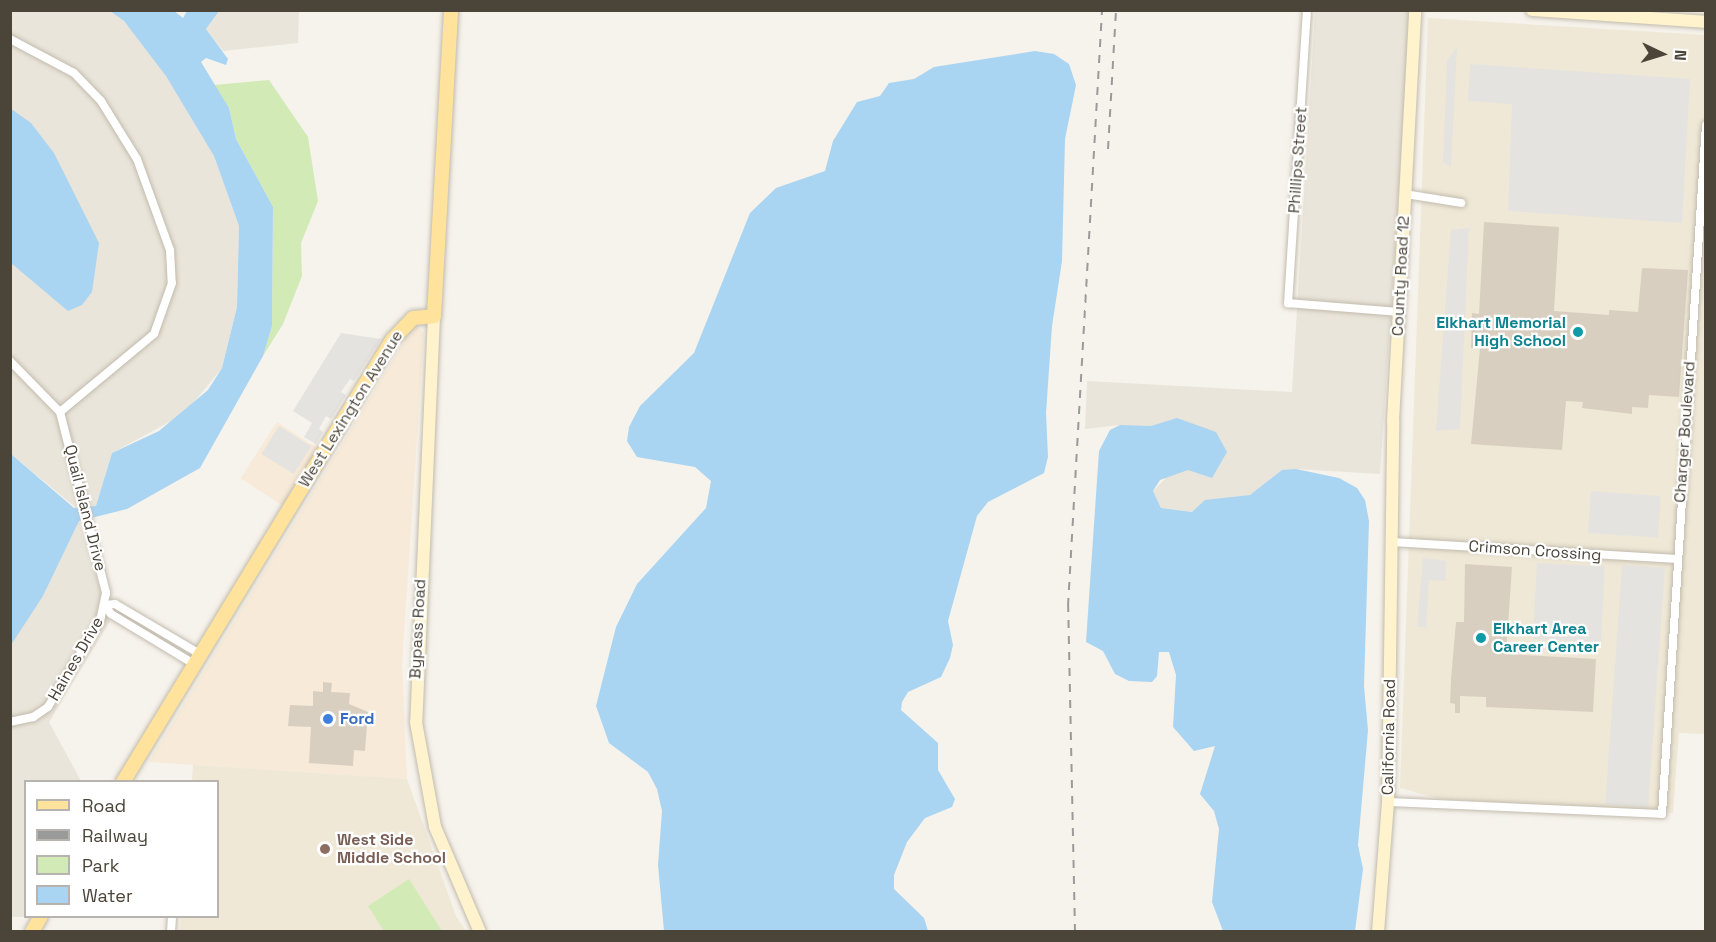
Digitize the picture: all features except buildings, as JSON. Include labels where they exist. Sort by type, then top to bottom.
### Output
[{"type":"main road","points":[[434,316],[452,10]]},
{"type":"main road","name":"County Road 12","points":[[1392,542],[1399,312],[1415,10]]},
{"type":"main road","points":[[1532,10],[1706,22]]},
{"type":"main road","name":"West Lexington Avenue","points":[[124,780],[400,328],[413,318],[434,316]]},
{"type":"main road","name":"Bypass Road","points":[[434,316],[416,722],[435,827],[480,932]]},
{"type":"main road","name":"California Road","points":[[1378,932],[1388,802],[1392,542]]},
{"type":"main road","points":[[32,932],[40,918]]},
{"type":"street","name":"Phillips Street","points":[[1307,10],[1288,303],[1399,312]]},
{"type":"street","points":[[10,39],[74,73],[101,101],[137,159],[170,250],[172,283],[154,334],[60,412]]},
{"type":"street","name":"Charger Boulevard","points":[[1388,802],[1662,814],[1706,125]]},
{"type":"street","points":[[1405,194],[1461,203]]},
{"type":"street","name":"Quail Island Drive","points":[[10,361],[60,412],[90,528],[105,605]]},
{"type":"street","name":"Crimson Crossing","points":[[1392,542],[1677,560]]},
{"type":"street","name":"Haines Drive","points":[[10,722],[33,717],[48,707],[100,621],[105,605],[115,604],[197,659]]},
{"type":"shaded area","points":[[11,11],[110,11],[124,21],[166,75],[214,156],[239,226],[237,307],[222,368],[184,414],[112,453],[96,506],[80,511],[11,454]]},
{"type":"shaded area","points":[[219,11],[299,11],[298,43],[223,51],[206,29]]},
{"type":"shaded area","points":[[1315,11],[1411,11],[1380,474],[1296,469],[1250,495],[1192,512],[1161,508],[1153,491],[1171,473],[1120,425],[1085,429],[1087,381],[1292,392]]},
{"type":"shaded area","points":[[1428,18],[1705,35],[1705,734],[1679,733],[1673,813],[1440,799],[1400,788]]},
{"type":"shaded area","points":[[1457,47],[1451,167],[1443,162],[1447,60]]},
{"type":"shaded area","points":[[1470,64],[1690,79],[1682,223],[1508,211],[1512,104],[1468,101]]},
{"type":"shaded area","points":[[1469,228],[1460,429],[1436,431],[1451,230]]},
{"type":"shaded area","points":[[414,325],[424,333],[402,665],[407,779],[149,762]]},
{"type":"shaded area","points":[[341,333],[381,339],[354,381],[350,379],[341,392],[346,395],[331,419],[326,416],[319,429],[323,432],[316,444],[304,437],[312,423],[293,411]]},
{"type":"shaded area","points":[[277,422],[319,449],[282,505],[241,478]]},
{"type":"shaded area","points":[[279,426],[311,446],[294,474],[262,454]]},
{"type":"shaded area","points":[[1591,491],[1661,496],[1658,538],[1588,533]]},
{"type":"shaded area","points":[[79,520],[110,621],[49,722],[80,780],[24,780],[24,917],[11,917],[10,645],[43,596]]},
{"type":"shaded area","points":[[1423,558],[1446,561],[1445,581],[1429,580],[1426,628],[1417,626]]},
{"type":"shaded area","points":[[1537,563],[1605,567],[1601,642],[1533,639]]},
{"type":"shaded area","points":[[1622,565],[1665,568],[1648,807],[1605,804]]},
{"type":"shaded area","name":"West Side Middle School","points":[[193,765],[407,779],[456,916],[466,931],[180,932],[181,918],[219,918],[219,780],[192,780]]},
{"type":"green space","points":[[269,80],[308,137],[318,201],[301,243],[302,276],[283,324],[263,356],[272,326],[273,207],[236,139],[229,108],[214,85]]},
{"type":"green space","points":[[409,879],[442,931],[384,931],[368,906]]},
{"type":"water","points":[[110,11],[174,11],[183,18],[187,11],[219,11],[206,29],[228,59],[226,65],[206,58],[201,62],[229,108],[236,139],[273,207],[272,326],[263,356],[200,468],[127,509],[79,521],[43,596],[11,645],[11,454],[74,508],[96,506],[112,453],[159,431],[208,390],[222,368],[237,307],[239,226],[214,156],[166,76],[124,21]]},
{"type":"water","points":[[1035,51],[1054,54],[1069,64],[1076,85],[1065,139],[1062,261],[1052,326],[1046,413],[1048,457],[1044,473],[988,502],[977,516],[948,621],[953,645],[950,658],[941,677],[908,692],[902,702],[901,710],[938,743],[938,770],[955,799],[952,807],[925,818],[907,842],[894,875],[894,889],[924,918],[928,931],[664,931],[658,865],[662,811],[657,789],[648,772],[609,743],[596,706],[616,627],[637,584],[706,508],[711,481],[695,467],[637,457],[627,441],[629,427],[640,406],[694,353],[750,213],[776,188],[825,171],[833,141],[857,102],[880,96],[889,83],[914,79],[934,67]]},
{"type":"water","points":[[10,108],[31,123],[54,153],[99,243],[92,292],[82,305],[68,311],[11,263]]},
{"type":"water","points":[[1177,418],[1216,432],[1227,452],[1212,478],[1188,470],[1160,480],[1153,491],[1161,508],[1192,512],[1205,500],[1250,495],[1282,470],[1296,469],[1339,478],[1357,488],[1365,500],[1369,521],[1364,686],[1368,730],[1358,845],[1363,869],[1355,931],[1223,931],[1212,902],[1219,829],[1214,811],[1200,794],[1215,746],[1194,751],[1173,727],[1176,675],[1169,652],[1159,652],[1157,676],[1152,682],[1129,681],[1115,674],[1103,651],[1086,642],[1099,451],[1110,430],[1120,425],[1151,426]]},
{"type":"railway","points":[[1075,932],[1068,606],[1102,10]]},
{"type":"railway","points":[[1108,149],[1116,10]]},
{"type":"place","name":"Elkhart Memorial High School","points":[[1578,332]]},
{"type":"place","name":"Elkhart Area Career Center","points":[[1481,638]]},
{"type":"place","name":"Ford","points":[[328,719]]},
{"type":"place","name":"West Side Middle School","points":[[325,849]]}]
